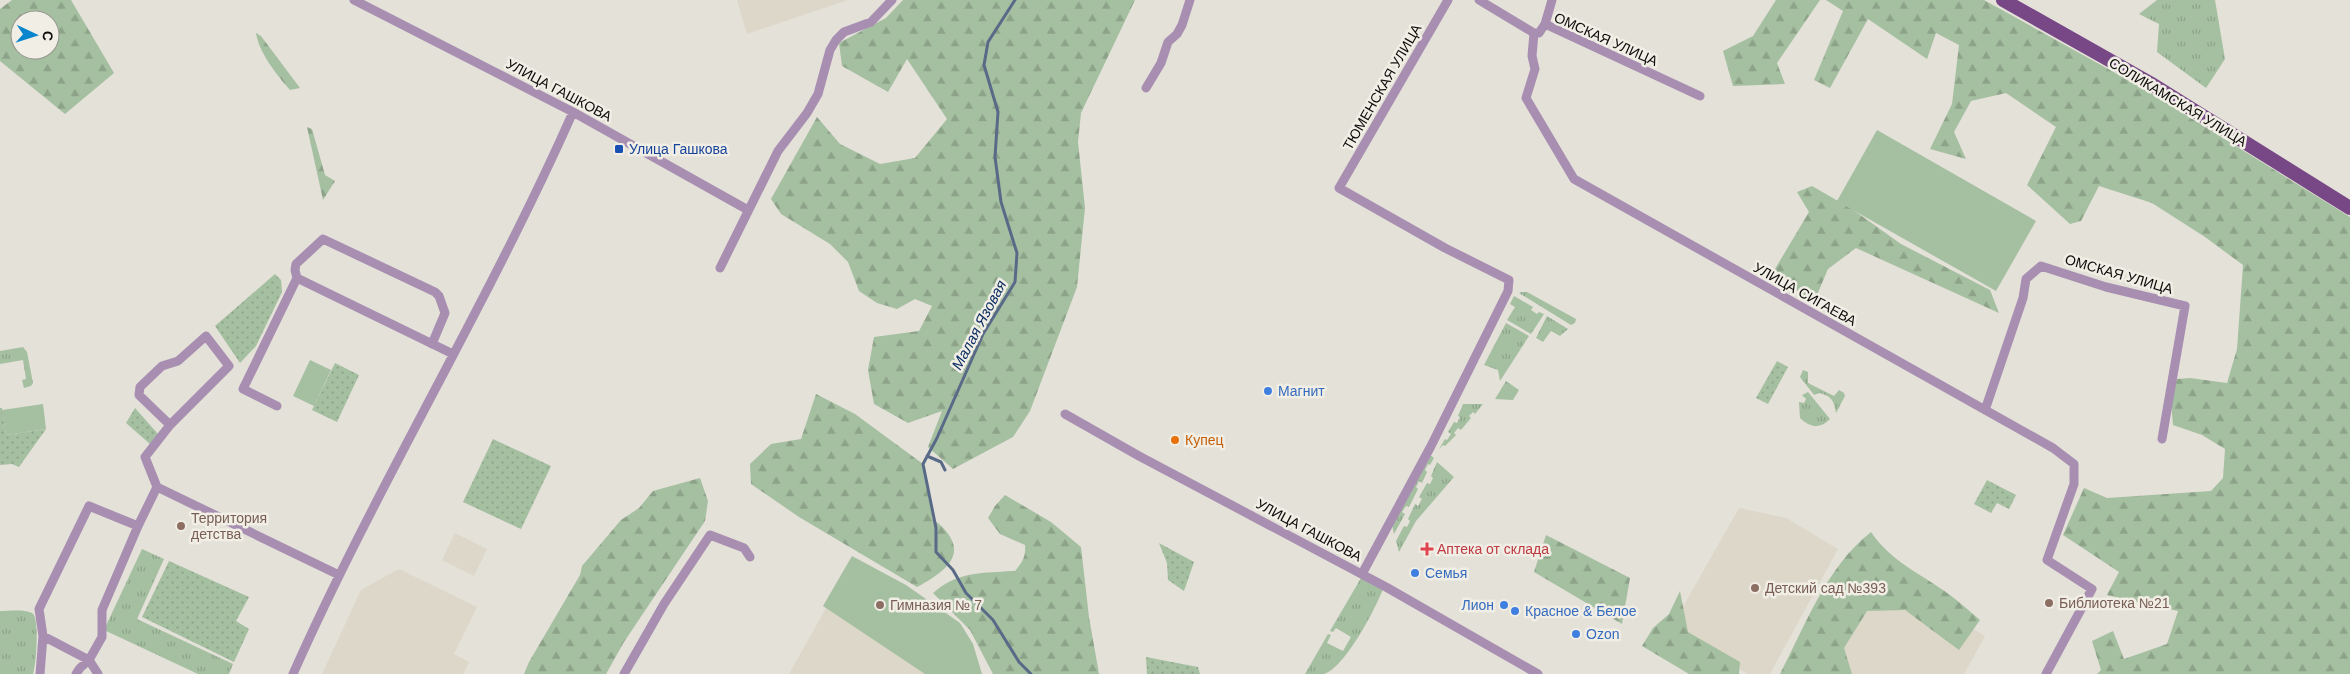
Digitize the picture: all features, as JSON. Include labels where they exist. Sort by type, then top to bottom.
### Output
[{"type":"main road","name":"СОЛИКАМСКАЯ УЛИЦА","points":[[2003,0],[2150,83],[2350,208]]},
{"type":"street","points":[[720,268],[778,151],[807,113],[818,94],[830,50],[836,40],[844,32],[871,22],[892,0]]},
{"type":"street","points":[[1146,88],[1161,62],[1168,42],[1177,34],[1182,24],[1190,0]]},
{"type":"street","name":"ТЮМЕНСКАЯ УЛИЦА","points":[[1362,574],[1471,367],[1508,291],[1509,280],[1445,248],[1339,188],[1448,0]]},
{"type":"street","name":"ОМСКАЯ УЛИЦА","points":[[1479,0],[1534,33],[1539,33],[1545,24],[1700,96]]},
{"type":"street","points":[[1545,24],[1552,0]]},
{"type":"street","name":"УЛИЦА ГАШКОВА","points":[[359,1],[573,112],[748,210]]},
{"type":"street","name":"УЛИЦА СИГАЕВА","points":[[1534,33],[1532,56],[1534,69],[1526,98],[1574,179],[2053,448],[2074,464],[2074,484],[2047,560],[2092,590],[2046,674]]},
{"type":"street","points":[[293,674],[338,575],[518,232],[573,112]]},
{"type":"street","points":[[277,406],[243,389],[297,278],[296,264],[323,239],[435,292],[439,296],[445,313],[432,344]]},
{"type":"street","name":"ОМСКАЯ УЛИЦА","points":[[1985,410],[2023,298],[2026,279],[2041,266],[2106,287],[2185,306],[2162,439]]},
{"type":"street","points":[[297,278],[453,354]]},
{"type":"street","points":[[170,426],[139,395],[140,387],[162,366],[178,361],[206,336],[229,366],[170,426],[145,457],[157,487],[338,575]]},
{"type":"street","name":"УЛИЦА ГАШКОВА","points":[[1065,414],[1139,456],[1362,574],[1538,674]]},
{"type":"street","points":[[76,674],[89,660],[102,637],[102,610],[157,487]]},
{"type":"street","points":[[40,674],[43,636],[39,609],[89,506],[138,526]]},
{"type":"street","points":[[624,674],[664,604],[710,535],[744,548],[750,556]]},
{"type":"street","points":[[43,636],[89,660],[98,674]]},
{"type":"shaded area","points":[[737,0],[848,0],[747,34]]},
{"type":"shaded area","name":"Детский сад №393","points":[[1739,508],[1786,518],[1838,549],[1770,674],[1748,674],[1671,628]]},
{"type":"shaded area","points":[[455,533],[487,549],[474,576],[442,560]]},
{"type":"shaded area","name":"Детский сад №393","points":[[1850,556],[1985,636],[1964,674],[1783,674]]},
{"type":"shaded area","name":"Гимназия № 7","points":[[854,558],[959,623],[964,629],[980,674],[789,674]]},
{"type":"shaded area","points":[[399,569],[477,607],[454,654],[469,662],[463,674],[322,674],[361,590]]},
{"type":"green space","points":[[12,0],[71,0],[114,73],[65,114],[0,61],[0,9]]},
{"type":"green space","points":[[903,0],[1135,0],[1081,113],[1078,142],[1085,208],[1077,287],[1030,411],[1013,437],[953,469],[928,447],[942,411],[908,423],[874,404],[868,370],[874,337],[919,331],[932,306],[915,299],[897,309],[877,303],[859,291],[848,262],[830,244],[781,214],[771,199],[817,117],[840,144],[880,164],[915,158],[947,119],[907,59],[888,92],[842,66],[839,43],[886,18]]},
{"type":"green space","points":[[1776,0],[1820,0],[1777,63],[1785,84],[1733,86],[1723,51],[1753,36]]},
{"type":"green space","points":[[1826,0],[1984,0],[2146,90],[2350,217],[2350,674],[2097,674],[2101,670],[2092,641],[2113,631],[2124,659],[2167,644],[2178,611],[2107,595],[2119,572],[2063,535],[2084,488],[2107,498],[2211,491],[2223,478],[2225,449],[2202,435],[2173,425],[2171,402],[2177,379],[2190,378],[2227,383],[2237,349],[2243,265],[2205,237],[2152,203],[2099,186],[2081,221],[2070,224],[2027,185],[2056,127],[2006,93],[1971,101],[1954,132],[1966,159],[1930,149],[1952,104],[1959,45],[1936,33],[1927,59],[1868,19],[1830,88],[1814,80],[1843,11]]},
{"type":"green space","points":[[2157,0],[2215,0],[2225,59],[2206,88],[2157,52],[2159,24],[2139,14]]},
{"type":"green space","points":[[256,33],[261,36],[300,88],[290,90],[280,78],[265,56]]},
{"type":"green space","points":[[307,127],[312,129],[325,175],[335,181],[323,200]]},
{"type":"green space","points":[[1877,130],[2036,221],[1996,291],[1837,201]]},
{"type":"green space","points":[[1812,186],[1852,209],[1901,244],[1990,290],[1999,313],[1856,248],[1828,269],[1814,302],[1772,274],[1809,212],[1797,192]]},
{"type":"green space","points":[[275,274],[281,280],[282,292],[256,346],[240,363],[215,326]]},
{"type":"green space","points":[[1527,292],[1576,319],[1575,323],[1571,325],[1519,293]]},
{"type":"green space","points":[[1514,296],[1533,307],[1531,310],[1537,314],[1539,312],[1544,314],[1531,334],[1507,320],[1515,307],[1510,304]]},
{"type":"green space","points":[[1547,316],[1568,329],[1560,336],[1551,331],[1543,342],[1536,338]]},
{"type":"green space","points":[[1506,323],[1529,336],[1500,381],[1498,370],[1484,365]]},
{"type":"green space","points":[[23,347],[27,352],[33,383],[31,386],[24,388],[22,380],[26,379],[23,360],[0,364],[0,351]]},
{"type":"green space","points":[[310,360],[331,370],[314,406],[293,396]]},
{"type":"green space","points":[[1777,361],[1788,367],[1768,404],[1756,398]]},
{"type":"green space","points":[[335,363],[359,375],[337,422],[312,410]]},
{"type":"green space","points":[[1803,370],[1808,372],[1808,383],[1834,396],[1839,390],[1844,393],[1845,396],[1836,413],[1830,397],[1819,393],[1814,395],[1800,377]]},
{"type":"green space","points":[[1506,381],[1519,390],[1513,400],[1495,399]]},
{"type":"green space","points":[[1808,392],[1830,419],[1819,426],[1808,424],[1800,418],[1799,402],[1804,403],[1806,399],[1802,395]]},
{"type":"green space","points":[[816,394],[855,414],[923,464],[933,519],[945,530],[952,540],[954,549],[947,565],[939,573],[917,587],[799,517],[751,484],[750,464],[771,444],[801,439]]},
{"type":"green space","points":[[43,404],[46,429],[6,435],[2,410]]},
{"type":"green space","points":[[1463,404],[1483,404],[1475,414],[1473,412],[1469,416],[1471,418],[1461,430],[1458,428],[1454,433],[1456,435],[1439,449],[1445,439],[1447,440],[1451,434],[1448,432],[1454,422],[1457,423]]},
{"type":"green space","points":[[0,408],[2,408],[6,435],[46,429],[19,467],[12,464],[0,465]]},
{"type":"green space","points":[[135,408],[158,434],[150,444],[126,423]]},
{"type":"green space","points":[[493,439],[551,466],[521,529],[463,502]]},
{"type":"green space","points":[[1429,454],[1434,458],[1425,470],[1427,472],[1422,483],[1419,481],[1416,487],[1418,489],[1409,507],[1406,506],[1402,512],[1405,514],[1394,534],[1392,525]]},
{"type":"green space","points":[[1437,462],[1454,477],[1416,521],[1399,552],[1396,541],[1404,526],[1407,527],[1410,521],[1408,519],[1415,504],[1418,506],[1422,499],[1419,497],[1427,483],[1430,484]]},
{"type":"green space","points":[[700,478],[708,501],[705,521],[624,642],[606,674],[524,674],[529,662],[580,575],[582,566],[621,520],[639,508],[653,491]]},
{"type":"green space","points":[[1987,480],[2016,495],[2009,509],[1997,503],[1991,513],[1974,504]]},
{"type":"green space","points":[[1005,495],[1051,522],[1081,547],[1089,617],[1099,674],[993,674],[970,630],[933,593],[942,586],[961,577],[971,574],[1015,571],[1020,565],[1025,552],[1025,545],[1000,534],[988,518],[995,506]]},
{"type":"green space","points":[[1871,532],[1897,559],[1950,595],[1980,620],[1959,650],[1905,610],[1867,611],[1844,648],[1852,674],[1780,674],[1829,579],[1855,546]]},
{"type":"green space","points":[[1546,535],[1630,578],[1622,624],[1534,572]]},
{"type":"green space","points":[[1159,543],[1194,562],[1184,591],[1168,580],[1167,563]]},
{"type":"green space","points":[[142,549],[164,559],[137,619],[233,664],[229,674],[198,674],[104,630]]},
{"type":"green space","name":"Гимназия № 7","points":[[852,556],[906,585],[960,623],[973,644],[982,674],[925,674],[823,606]]},
{"type":"green space","points":[[169,561],[249,597],[236,621],[249,629],[234,662],[142,617]]},
{"type":"green space","points":[[1361,578],[1383,589],[1367,623],[1341,661],[1332,669],[1324,674],[1305,674],[1328,634],[1331,635],[1327,643],[1343,651],[1351,637],[1336,628],[1333,632],[1330,631]]},
{"type":"green space","points":[[1680,591],[1688,632],[1740,662],[1739,674],[1689,674],[1642,646],[1653,628],[1669,614]]},
{"type":"green space","points":[[0,611],[25,611],[32,613],[34,616],[37,642],[33,674],[0,674]]},
{"type":"green space","points":[[1146,657],[1198,667],[1200,674],[1147,674]]},
{"type":"waterway","name":"Малая Язовая","points":[[1015,0],[988,42],[984,65],[998,112],[995,157],[1001,202],[1017,253],[1015,282],[983,334],[937,438],[923,464],[936,528],[936,552],[953,570],[966,593],[993,620],[1019,662],[1031,674]]},
{"type":"waterway","name":"Малая Язовая","points":[[927,456],[941,462],[945,470]]},
{"type":"place","name":"Улица Гашкова","points":[[619,149]]},
{"type":"place","name":"Магнит","points":[[1268,391]]},
{"type":"place","name":"Купец","points":[[1175,440]]},
{"type":"place","name":"Территория детства","points":[[181,526]]},
{"type":"place","name":"Аптека от склада","points":[[1427,549]]},
{"type":"place","name":"Семья","points":[[1415,573]]},
{"type":"place","name":"Детский сад №393","points":[[1755,588]]},
{"type":"place","name":"Библиотека №21","points":[[2049,603]]},
{"type":"place","name":"Гимназия № 7","points":[[880,605]]},
{"type":"place","name":"Лион","points":[[1504,605]]},
{"type":"place","name":"Красное & Белое","points":[[1515,611]]},
{"type":"place","name":"Ozon","points":[[1576,634]]}]
